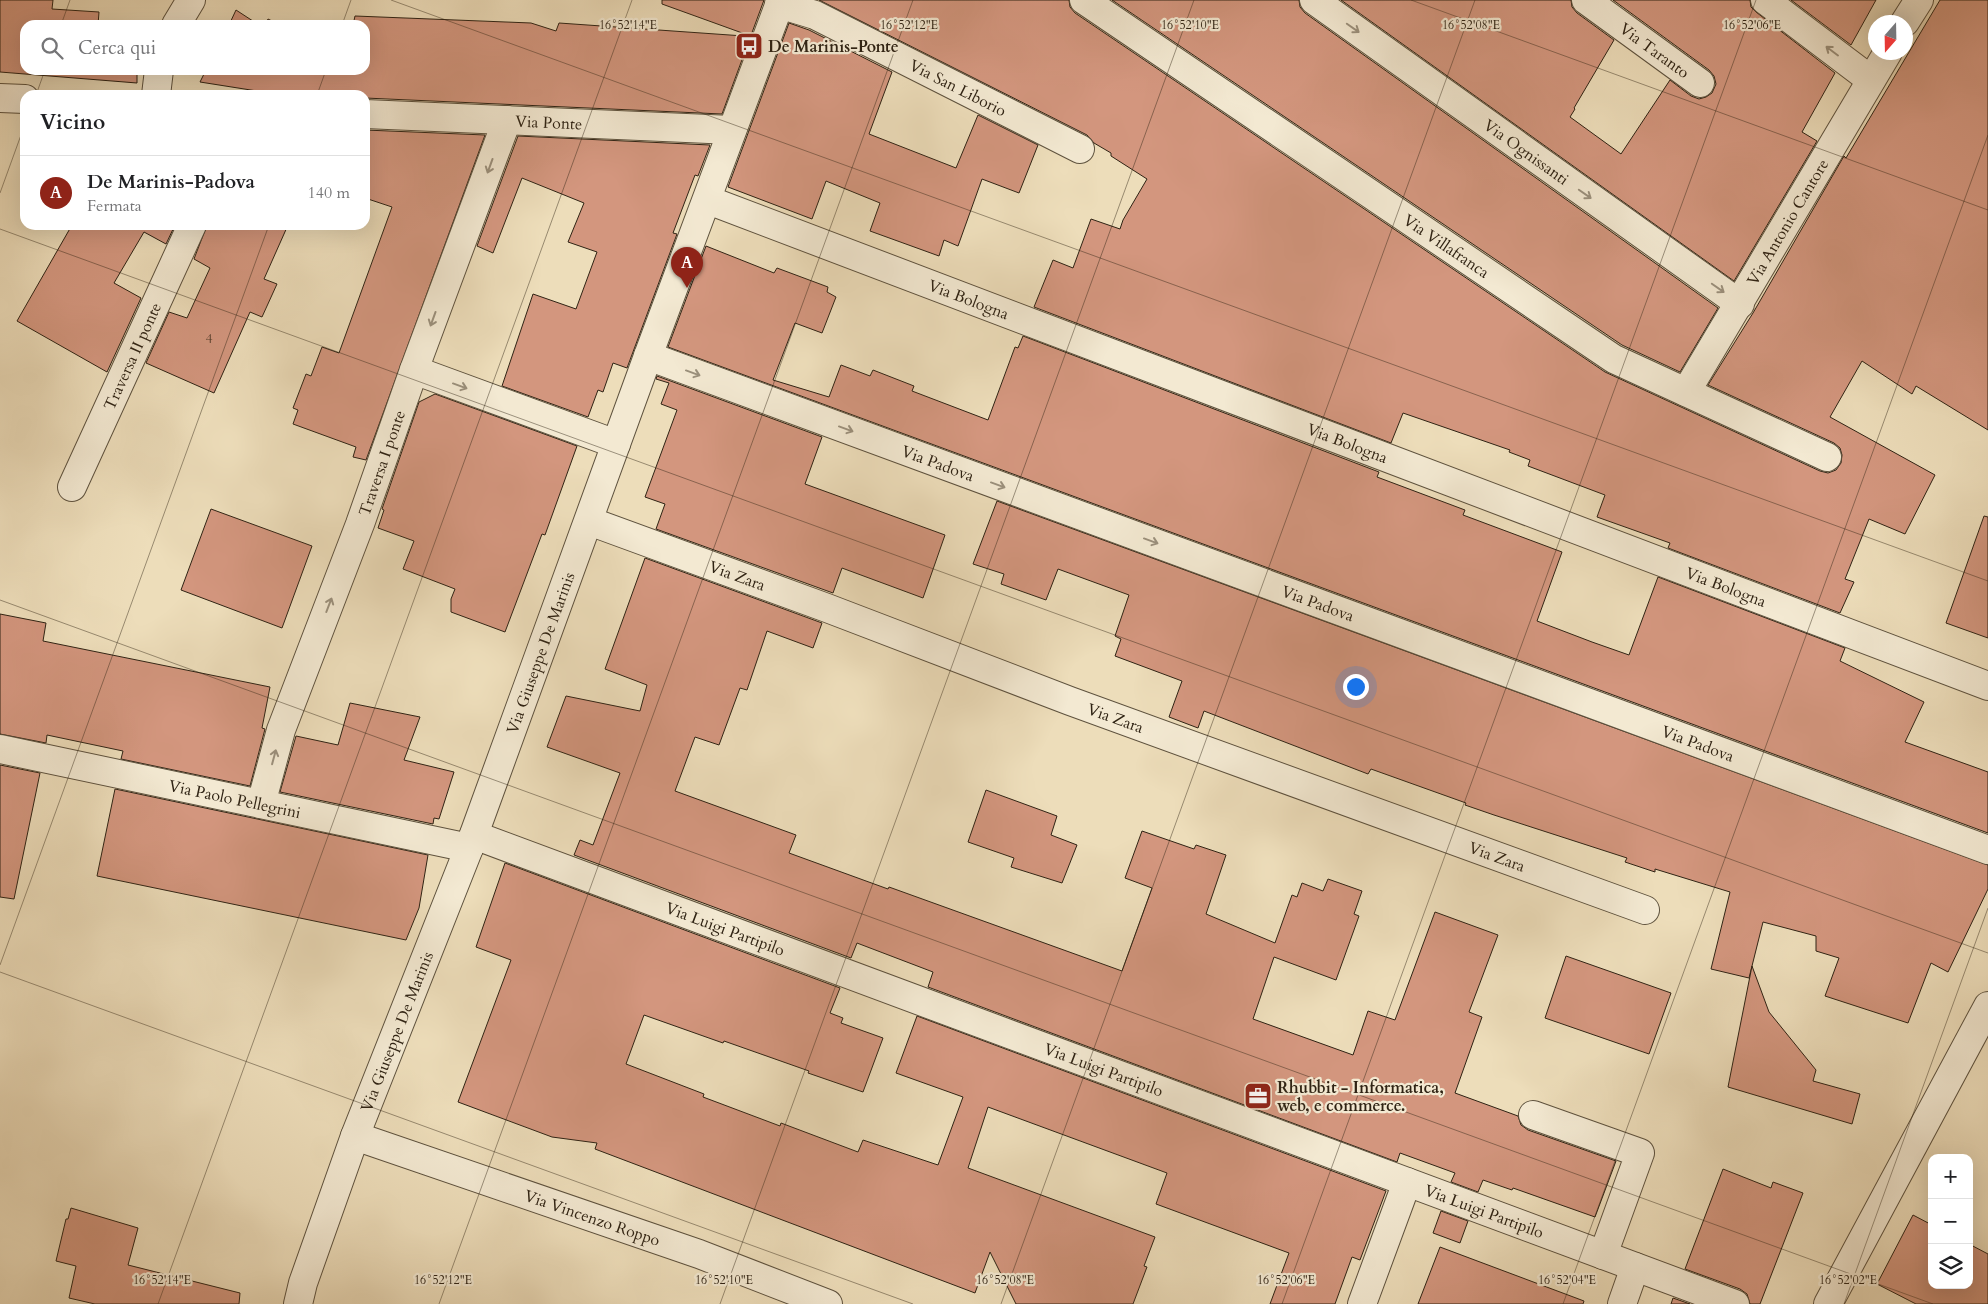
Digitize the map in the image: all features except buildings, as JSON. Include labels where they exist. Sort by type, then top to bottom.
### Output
[{"type":"street","points":[[179,20],[190,0]]},
{"type":"street","name":"Via Villafranca","points":[[1084,0],[1614,359],[1827,457]]},
{"type":"street","name":"Via Ognissanti","points":[[1314,0],[1740,304]]},
{"type":"street","name":"Via Taranto","points":[[1586,0],[1700,83]]},
{"type":"street","points":[[1765,0],[1871,80]]},
{"type":"street","points":[[1910,15],[1919,0]]},
{"type":"street","name":"Via Giuseppe De Marinis","points":[[298,1304],[303,1283],[355,1136],[472,841],[648,356],[708,200],[780,2]]},
{"type":"street","name":"Via San Liborio","points":[[780,2],[815,15],[1080,150]]},
{"type":"street","name":"Via Antonio Cantore","points":[[1686,392],[1740,304],[1883,60]]},
{"type":"street","points":[[157,90],[158,75]]},
{"type":"street","points":[[0,98],[20,99]]},
{"type":"street","name":"Via Ponte","points":[[370,114],[732,130]]},
{"type":"street","name":"Traversa I ponte","points":[[261,804],[281,730],[360,524],[414,370],[507,120]]},
{"type":"street","name":"Via Bologna","points":[[708,200],[1988,686]]},
{"type":"street","name":"Traversa II ponte","points":[[72,486],[190,230]]},
{"type":"street","name":"Via Padova","points":[[648,356],[1988,850]]},
{"type":"street","points":[[414,370],[616,444]]},
{"type":"street","name":"Via Zara","points":[[589,521],[827,608],[1070,701],[1645,910]]},
{"type":"street","name":"Via Paolo Pellegrini","points":[[0,749],[261,804],[472,841]]},
{"type":"street","name":"Via Luigi Partipilo","points":[[472,841],[1407,1182],[1735,1304]]},
{"type":"street","points":[[1837,1301],[1988,1006]]},
{"type":"street","points":[[1533,1114],[1640,1153],[1603,1255]]},
{"type":"street","name":"Via Vincenzo Roppo","points":[[355,1136],[699,1254],[828,1304]]},
{"type":"street","points":[[1362,1304],[1407,1182]]},
{"type":"street","points":[[1622,1304],[1635,1267]]},
{"type":"place","name":"De Marinis-Ponte","points":[[749,46]]},
{"type":"place","name":"De Marinis-Padova","points":[[687,288]]},
{"type":"place","name":"Rhubbit - Informatica, web, e commerce.","points":[[1258,1096]]}]
